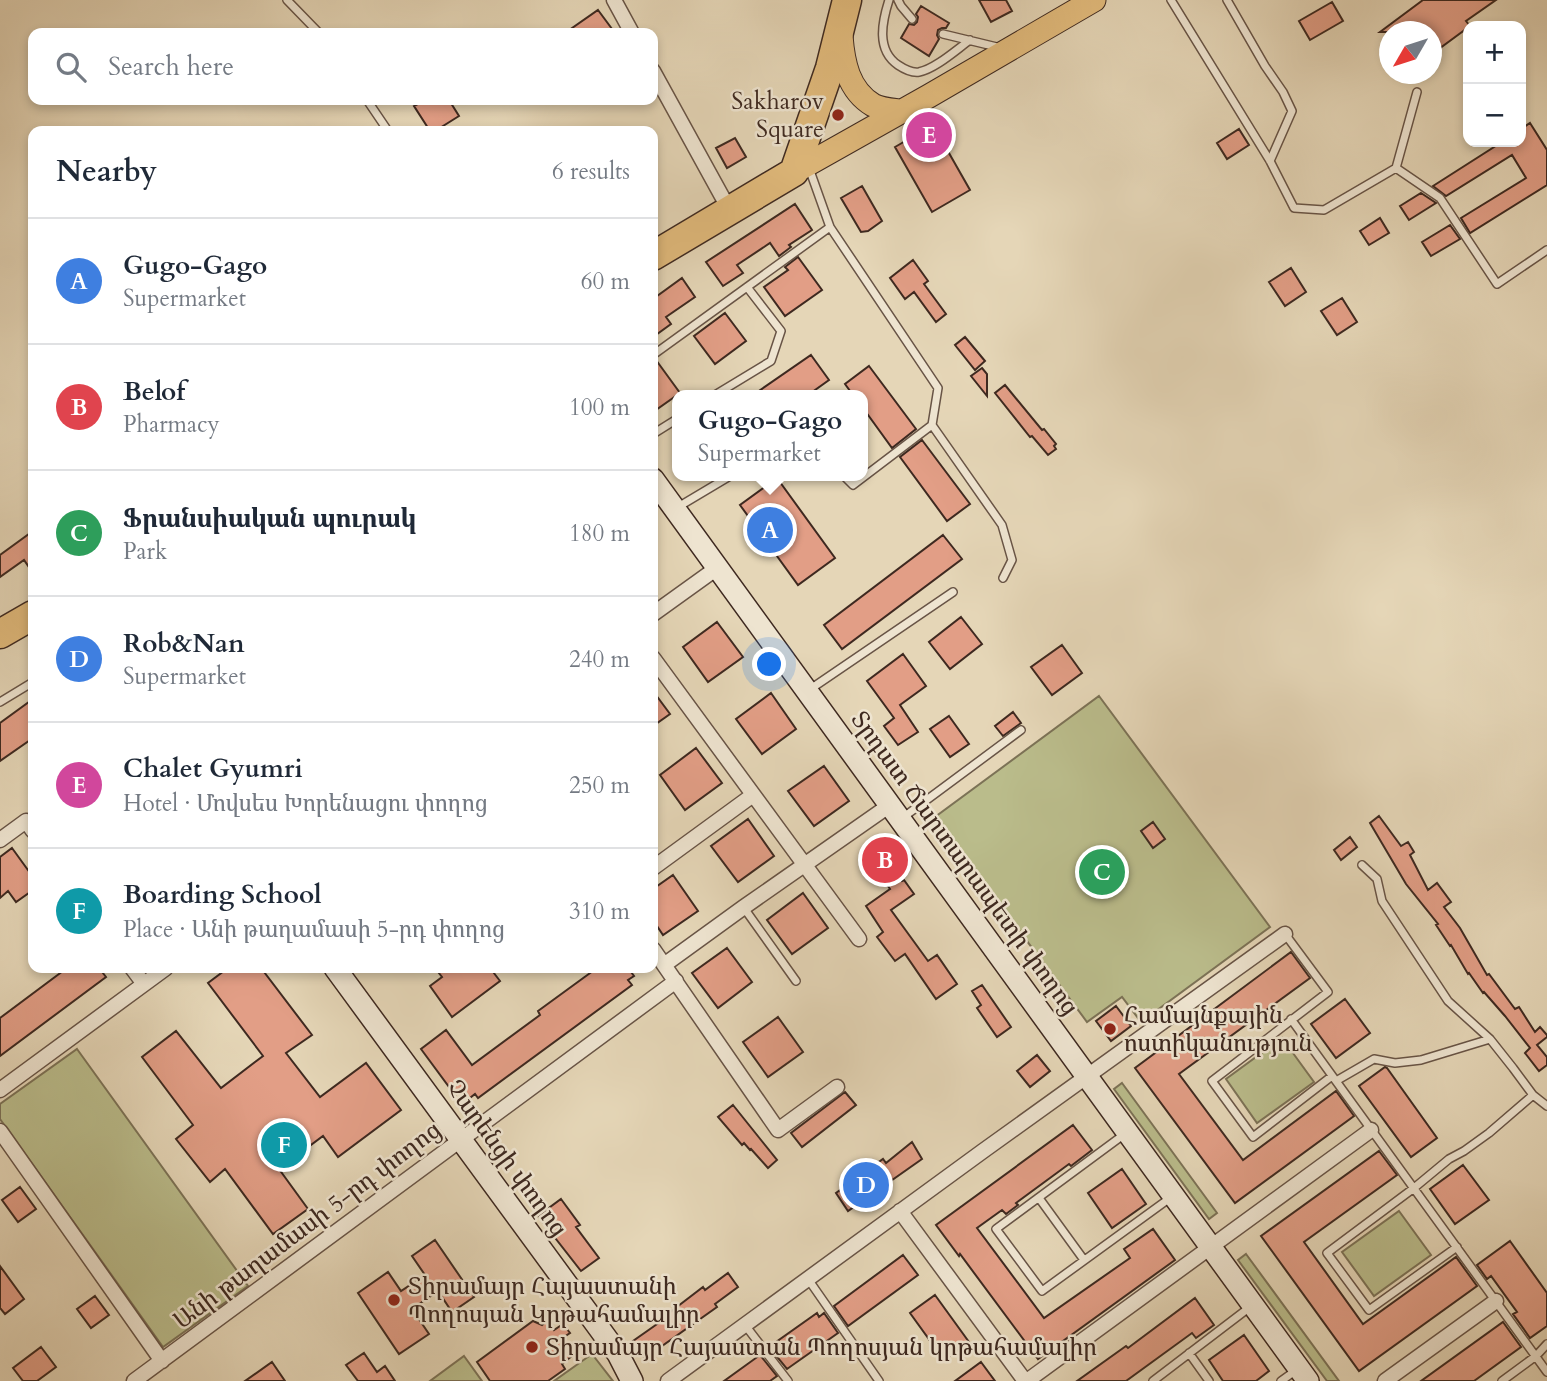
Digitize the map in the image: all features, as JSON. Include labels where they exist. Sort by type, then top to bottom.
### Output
[{"type":"highway","points":[[658,253],[801,168],[844,13]]},
{"type":"highway","points":[[0,634],[28,618]]},
{"type":"main road","points":[[801,168],[1094,0]]},
{"type":"main road","points":[[844,13],[843,61],[855,89],[874,106],[900,111]]},
{"type":"street","points":[[614,0],[629,28]]},
{"type":"street","points":[[658,80],[730,211]]},
{"type":"street","name":"Տրդատ Ճարտարապետի փողոց","points":[[658,486],[1304,1375]]},
{"type":"street","points":[[658,610],[718,568]]},
{"type":"street","points":[[658,665],[859,939]]},
{"type":"street","points":[[658,864],[753,794]]},
{"type":"street","points":[[664,965],[805,865],[895,812]]},
{"type":"street","points":[[0,840],[26,821],[28,824]]},
{"type":"street","points":[[668,1381],[1285,934]]},
{"type":"street","points":[[658,956],[778,1130],[837,1087]]},
{"type":"street","points":[[136,973],[144,984]]},
{"type":"street","points":[[0,1090],[159,973]]},
{"type":"street","name":"Չարենցի փողոց","points":[[339,973],[618,1354],[632,1381]]},
{"type":"street","name":"Անի թաղամասի 5-րդ փողոց","points":[[138,1380],[676,981]]},
{"type":"street","points":[[900,1212],[1026,1381],[1371,1130]]},
{"type":"street","points":[[0,1131],[162,1361]]},
{"type":"street","points":[[1385,1381],[1496,1301]]},
{"type":"lane","points":[[287,0],[314,28]]},
{"type":"lane","points":[[889,0],[883,32],[884,48],[894,62],[905,70],[917,72],[935,65],[970,40]]},
{"type":"lane","points":[[898,0],[912,19]]},
{"type":"lane","points":[[1171,0],[1270,161],[1294,208],[1324,210],[1396,168],[1417,92]]},
{"type":"lane","points":[[1227,0],[1292,111],[1270,161]]},
{"type":"lane","points":[[943,34],[1009,50]]},
{"type":"lane","points":[[370,105],[385,126]]},
{"type":"lane","points":[[801,168],[830,227],[938,388],[933,425],[1002,525],[1012,560],[1003,578]]},
{"type":"lane","points":[[1396,168],[1440,198],[1497,284],[1547,250]]},
{"type":"lane","points":[[658,351],[830,227]]},
{"type":"lane","points":[[723,390],[771,361],[781,331],[747,287]]},
{"type":"lane","points":[[868,474],[933,425]]},
{"type":"lane","points":[[675,509],[722,481]]},
{"type":"lane","points":[[807,691],[953,592]]},
{"type":"lane","points":[[0,702],[28,685]]},
{"type":"lane","points":[[895,812],[1021,730]]},
{"type":"lane","points":[[1362,865],[1377,880],[1382,901],[1448,1001],[1490,1039],[1533,1095],[1547,1106]]},
{"type":"lane","points":[[744,907],[796,981]]},
{"type":"lane","points":[[1285,934],[1328,992],[1212,1081],[1253,1137],[1334,1079],[1374,1059],[1395,1063],[1421,1059],[1490,1039]]},
{"type":"lane","points":[[1291,1019],[1547,1372]]},
{"type":"lane","points":[[1457,1247],[1369,1310],[1327,1253],[1449,1159],[1489,1132],[1533,1095]]},
{"type":"lane","points":[[1128,1132],[996,1229],[1042,1291],[1174,1196]]},
{"type":"lane","points":[[1039,1198],[1084,1260]]},
{"type":"lane","points":[[808,1279],[879,1381]]},
{"type":"lane","points":[[1153,1381],[1253,1305]]},
{"type":"lane","points":[[745,1325],[788,1381]]},
{"type":"lane","points":[[1502,1381],[1536,1356],[1547,1344]]},
{"type":"lane","points":[[1189,1353],[1209,1381]]},
{"type":"lane","points":[[1281,1381],[1304,1375]]},
{"type":"green space","points":[[1099,696],[1270,927],[1141,1022],[1122,997],[1087,1022],[935,817]]},
{"type":"green space","points":[[1282,1038],[1314,1082],[1257,1123],[1226,1079]]},
{"type":"green space","points":[[77,1049],[248,1286],[163,1347],[0,1119],[0,1104]]},
{"type":"green space","points":[[1122,1083],[1217,1213],[1209,1219],[1114,1089]]},
{"type":"green space","points":[[1399,1211],[1431,1255],[1374,1296],[1342,1252]]},
{"type":"green space","points":[[1246,1254],[1339,1381],[1327,1381],[1238,1260]]},
{"type":"green space","points":[[592,1354],[613,1381],[554,1381]]},
{"type":"green space","points":[[464,1356],[482,1381],[430,1381]]},
{"type":"building","points":[[979,0],[1006,0],[1012,11],[991,22]]},
{"type":"building","points":[[1423,0],[1496,0],[1463,21],[1463,31],[1442,47],[1442,21],[1395,21]]},
{"type":"building","points":[[1332,2],[1343,21],[1310,40],[1299,21]]},
{"type":"building","points":[[921,6],[949,23],[946,28],[938,30],[939,39],[929,56],[901,38],[909,24],[914,25],[917,22],[916,14]]},
{"type":"building","points":[[598,10],[611,28],[572,28]]},
{"type":"building","points":[[452,105],[459,116],[443,126],[427,126],[414,106]]},
{"type":"building","points":[[1530,123],[1547,150],[1547,185],[1470,233],[1461,218],[1526,178],[1512,155],[1446,196],[1433,186],[1494,147],[1526,147],[1526,126]]},
{"type":"building","points":[[933,125],[970,190],[932,212],[895,147]]},
{"type":"building","points":[[1239,129],[1249,145],[1227,159],[1217,143]]},
{"type":"building","points":[[735,138],[746,157],[727,168],[716,148]]},
{"type":"building","points":[[862,186],[882,221],[868,231],[861,232],[841,198]]},
{"type":"building","points":[[1421,193],[1436,203],[1409,220],[1400,206]]},
{"type":"building","points":[[795,204],[812,230],[789,245],[791,247],[779,256],[770,243],[737,265],[743,273],[723,286],[706,262]]},
{"type":"building","points":[[1380,218],[1389,233],[1369,245],[1360,231]]},
{"type":"building","points":[[1450,225],[1460,239],[1431,256],[1422,242]]},
{"type":"building","points":[[798,257],[822,290],[785,316],[764,287],[788,270],[785,267]]},
{"type":"building","points":[[913,260],[928,281],[924,284],[946,314],[936,322],[914,292],[905,299],[890,278]]},
{"type":"building","points":[[1291,268],[1306,292],[1285,306],[1269,282]]},
{"type":"building","points":[[682,278],[695,297],[666,317],[671,324],[658,333],[658,295]]},
{"type":"building","points":[[1342,298],[1357,322],[1337,335],[1321,311]]},
{"type":"building","points":[[725,313],[746,341],[715,364],[694,336]]},
{"type":"building","points":[[965,337],[985,361],[975,370],[955,345]]},
{"type":"building","points":[[811,355],[829,380],[815,390],[760,390]]},
{"type":"building","points":[[658,363],[678,390],[672,390],[672,399],[658,408]]},
{"type":"building","points":[[869,366],[916,429],[892,448],[868,415],[868,390],[849,390],[845,384]]},
{"type":"building","points":[[982,368],[987,374],[987,396],[971,376]]},
{"type":"building","points":[[1005,385],[1056,444],[1056,449],[1048,455],[995,393]]},
{"type":"building","points":[[922,440],[970,504],[947,521],[900,457]]},
{"type":"building","points":[[773,481],[779,481],[835,558],[798,585],[740,505]]},
{"type":"building","points":[[28,535],[28,566],[24,560],[0,577],[0,555]]},
{"type":"building","points":[[943,535],[962,559],[842,649],[824,625]]},
{"type":"building","points":[[961,617],[982,644],[950,669],[929,642]]},
{"type":"building","points":[[717,622],[743,657],[708,682],[683,647]]},
{"type":"building","points":[[1062,645],[1082,673],[1052,695],[1031,667]]},
{"type":"building","points":[[903,654],[926,686],[900,705],[918,732],[898,745],[884,726],[894,718],[867,681]]},
{"type":"building","points":[[771,693],[796,729],[762,754],[736,719]]},
{"type":"building","points":[[658,698],[670,714],[658,722]]},
{"type":"building","points":[[28,703],[28,741],[0,761],[0,723]]},
{"type":"building","points":[[1013,712],[1021,723],[1003,736],[995,726]]},
{"type":"building","points":[[949,716],[969,744],[950,757],[930,729]]},
{"type":"building","points":[[696,748],[722,783],[685,810],[660,775]]},
{"type":"building","points":[[824,766],[849,801],[814,826],[788,791]]},
{"type":"building","points":[[1379,816],[1401,846],[1408,842],[1414,852],[1410,855],[1428,890],[1437,883],[1451,902],[1444,907],[1460,928],[1487,975],[1489,974],[1515,1009],[1519,1007],[1535,1032],[1540,1027],[1547,1035],[1537,1045],[1547,1057],[1547,1065],[1539,1071],[1525,1053],[1530,1048],[1468,974],[1436,925],[1438,924],[1406,884],[1370,823]]},
{"type":"building","points":[[748,819],[774,856],[738,882],[711,846]]},
{"type":"building","points":[[1153,822],[1165,839],[1153,848],[1141,831]]},
{"type":"building","points":[[1350,837],[1357,847],[1341,860],[1334,850]]},
{"type":"building","points":[[875,841],[914,894],[891,910],[928,961],[937,955],[957,984],[936,999],[905,954],[895,961],[877,937],[883,932],[866,906],[890,889],[863,850]]},
{"type":"building","points":[[12,848],[28,870],[28,894],[16,902],[8,891],[0,898],[0,857]]},
{"type":"building","points":[[673,875],[698,911],[663,935],[658,928],[658,886]]},
{"type":"building","points":[[803,893],[828,928],[792,954],[767,920]]},
{"type":"building","points":[[727,948],[752,982],[718,1008],[692,973]]},
{"type":"building","points":[[1291,952],[1310,978],[1179,1074],[1243,1160],[1336,1091],[1354,1116],[1235,1203],[1135,1068]]},
{"type":"building","points":[[60,973],[103,973],[106,977],[0,1056],[0,1018]]},
{"type":"building","points":[[221,973],[265,973],[312,1035],[286,1053],[320,1097],[366,1063],[401,1110],[338,1157],[323,1136],[279,1169],[308,1209],[273,1234],[225,1169],[210,1182],[176,1139],[193,1125],[142,1057],[176,1031],[221,1088],[263,1056],[208,983]]},
{"type":"building","points":[[439,973],[494,973],[500,981],[452,1017],[430,986],[442,977]]},
{"type":"building","points":[[590,973],[632,973],[634,976],[628,980],[632,985],[478,1098],[475,1094],[466,1101],[459,1092],[455,1095],[421,1049],[446,1030],[472,1065],[540,1015],[538,1011]]},
{"type":"building","points":[[982,985],[1011,1027],[997,1037],[977,1008],[981,1005],[972,991]]},
{"type":"building","points":[[1345,999],[1370,1033],[1336,1058],[1311,1024]]},
{"type":"building","points":[[1116,1006],[1131,1026],[1111,1041],[1096,1021]]},
{"type":"building","points":[[778,1017],[803,1052],[768,1077],[743,1042]]},
{"type":"building","points":[[1037,1055],[1050,1071],[1030,1087],[1017,1071]]},
{"type":"building","points":[[1385,1067],[1437,1138],[1411,1157],[1359,1086]]},
{"type":"building","points":[[845,1092],[856,1105],[802,1147],[791,1133]]},
{"type":"building","points":[[733,1105],[777,1160],[768,1168],[751,1149],[744,1143],[742,1145],[718,1117]]},
{"type":"building","points":[[1073,1125],[1092,1150],[1016,1203],[1018,1205],[1006,1214],[1002,1210],[977,1228],[1044,1318],[1130,1258],[1124,1249],[1153,1229],[1175,1260],[1038,1359],[936,1225]]},
{"type":"building","points":[[912,1142],[922,1159],[848,1211],[836,1193],[883,1159],[886,1163]]},
{"type":"building","points":[[1379,1151],[1397,1175],[1304,1242],[1363,1324],[1456,1257],[1477,1286],[1359,1371],[1261,1236]]},
{"type":"building","points":[[1463,1165],[1489,1200],[1455,1224],[1430,1189]]},
{"type":"building","points":[[1122,1169],[1146,1204],[1112,1228],[1088,1193]]},
{"type":"building","points":[[20,1187],[36,1209],[18,1222],[2,1200]]},
{"type":"building","points":[[561,1199],[580,1225],[576,1227],[599,1258],[581,1271],[538,1216]]},
{"type":"building","name":"Տիրամայր Հայաստանի Պողոսյան Կրթահամալիր","points":[[435,1240],[474,1297],[452,1312],[438,1291],[412,1309],[429,1334],[399,1354],[358,1293],[388,1272],[401,1291],[425,1275],[412,1256]]},
{"type":"building","points":[[1510,1241],[1547,1293],[1547,1326],[1530,1338],[1513,1314],[1517,1312],[1491,1276],[1487,1279],[1477,1265]]},
{"type":"building","points":[[903,1255],[918,1275],[848,1326],[834,1306]]},
{"type":"building","points":[[0,1266],[24,1299],[5,1314],[0,1308]]},
{"type":"building","points":[[728,1273],[738,1287],[715,1304],[717,1307],[645,1358],[633,1341],[703,1287],[705,1290]]},
{"type":"building","points":[[935,1295],[969,1342],[944,1360],[910,1313]]},
{"type":"building","points":[[95,1296],[109,1315],[91,1328],[77,1309]]},
{"type":"building","points":[[1195,1298],[1214,1325],[1196,1338],[1192,1333],[1126,1381],[1077,1381],[1126,1346],[1128,1348]]},
{"type":"building","points":[[817,1313],[819,1317],[824,1313],[838,1333],[787,1369],[769,1347]]},
{"type":"building","name":"Տիրամայր Հայաստան Պողոսյան կրթահամալիր","points":[[548,1320],[554,1330],[563,1324],[570,1333],[561,1339],[573,1355],[562,1364],[565,1369],[548,1381],[490,1381],[477,1362],[533,1321],[542,1325]]},
{"type":"building","points":[[1503,1322],[1521,1347],[1474,1381],[1421,1381]]},
{"type":"building","points":[[1244,1335],[1269,1371],[1256,1381],[1223,1381],[1209,1360]]},
{"type":"building","points":[[41,1347],[56,1367],[37,1381],[23,1381],[13,1368]]},
{"type":"building","points":[[364,1353],[377,1372],[385,1366],[395,1381],[358,1381],[346,1365]]},
{"type":"building","points":[[760,1355],[777,1376],[770,1381],[724,1381]]},
{"type":"building","points":[[272,1362],[285,1381],[245,1381]]},
{"type":"building","points":[[981,1362],[995,1381],[955,1381]]},
{"type":"place","name":"Sakharov Square","points":[[838,115]]},
{"type":"place","name":"Chalet Gyumri","points":[[929,135]]},
{"type":"place","name":"Gugo-Gago","points":[[770,530]]},
{"type":"place","name":"Belof","points":[[885,860]]},
{"type":"place","name":"Ֆրանսիական պուրակ","points":[[1102,872]]},
{"type":"place","name":"Համայնքային ոստիկանություն","points":[[1110,1029]]},
{"type":"place","name":"Boarding School","points":[[284,1145]]},
{"type":"place","name":"Rob&Nan","points":[[866,1185]]},
{"type":"place","name":"Տիրամայր Հայաստանի Պողոսյան Կրթահամալիր","points":[[394,1300]]},
{"type":"place","name":"Տիրամայր Հայաստան Պողոսյան կրթահամալիր","points":[[532,1347]]}]
